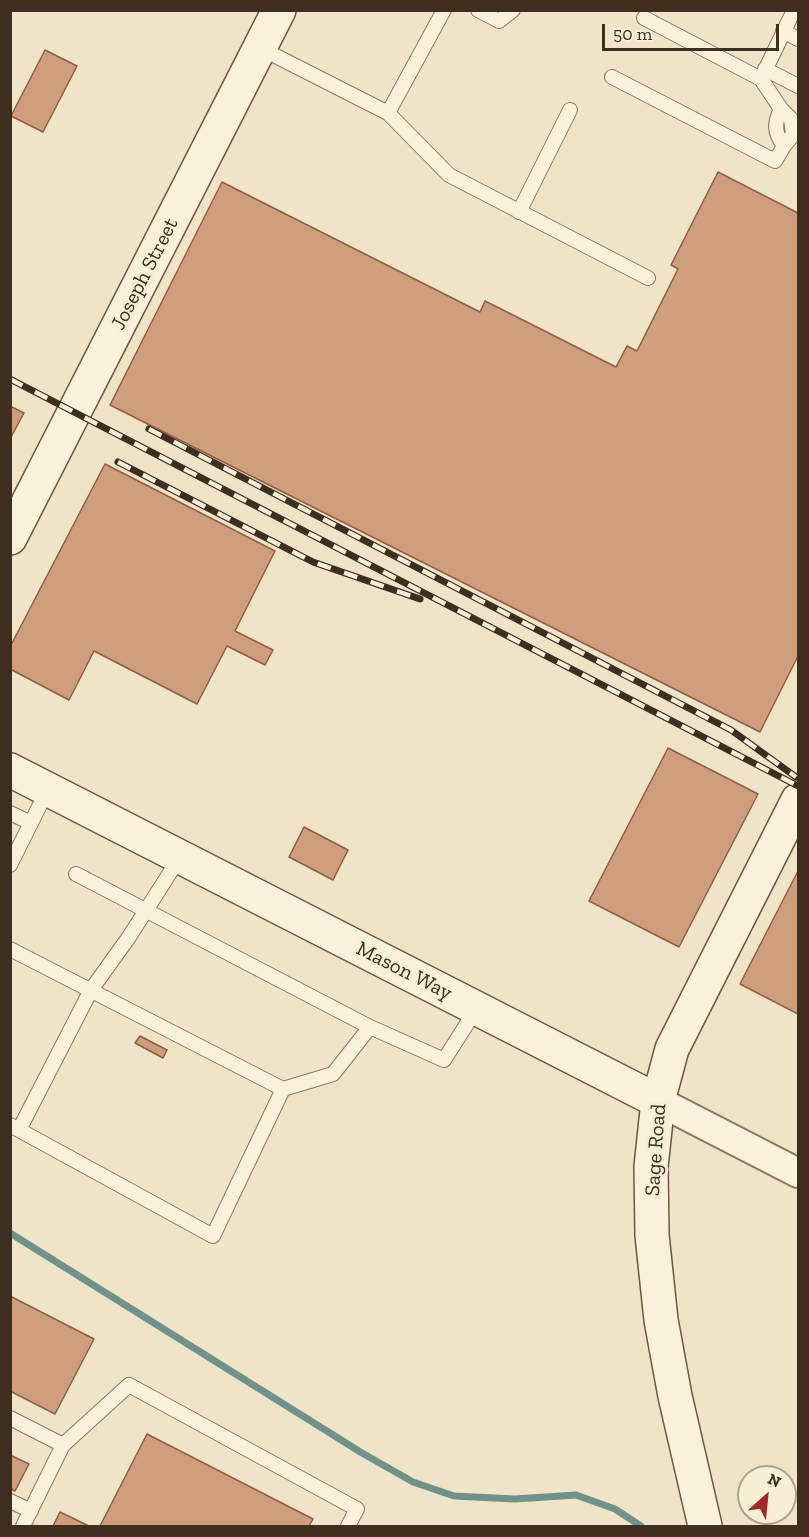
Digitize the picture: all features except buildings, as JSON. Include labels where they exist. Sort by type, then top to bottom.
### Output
[{"type":"street","name":"Joseph Street","points":[[10,538],[279,10]]},
{"type":"street","name":"Mason Way","points":[[10,770],[798,1173]]},
{"type":"street","name":"Sage Road","points":[[705,1527],[675,1396],[661,1320],[652,1235],[651,1167],[658,1101],[667,1063],[676,1040],[798,800]]},
{"type":"lane","points":[[388,113],[444,10]]},
{"type":"lane","points":[[478,10],[499,21],[513,10]]},
{"type":"lane","points":[[763,74],[790,12]]},
{"type":"lane","points":[[644,18],[763,74],[798,86]]},
{"type":"lane","points":[[783,32],[798,39]]},
{"type":"lane","points":[[260,48],[388,113],[449,175],[648,278]]},
{"type":"lane","points":[[612,77],[775,161],[784,146],[776,135],[775,121],[781,109],[763,74]]},
{"type":"lane","points":[[519,212],[570,110]]},
{"type":"lane","points":[[10,865],[48,789]]},
{"type":"lane","points":[[10,813],[31,823]]},
{"type":"lane","points":[[180,857],[91,990],[15,1128],[213,1236],[283,1089]]},
{"type":"lane","points":[[76,874],[370,1027],[444,1060],[477,1008]]},
{"type":"lane","points":[[10,949],[283,1089],[333,1074],[370,1027]]},
{"type":"lane","points":[[23,1527],[63,1445],[129,1385],[357,1509],[348,1527]]},
{"type":"lane","points":[[10,1418],[63,1445]]},
{"type":"lane","points":[[10,1501],[31,1511]]},
{"type":"waterway","points":[[10,1233],[362,1453],[413,1482],[454,1496],[515,1499],[576,1495],[615,1509],[641,1526]]},
{"type":"railway","points":[[10,379],[798,786]]},
{"type":"railway","points":[[149,429],[731,730],[796,777]]},
{"type":"railway","points":[[118,462],[313,562],[420,599]]}]
